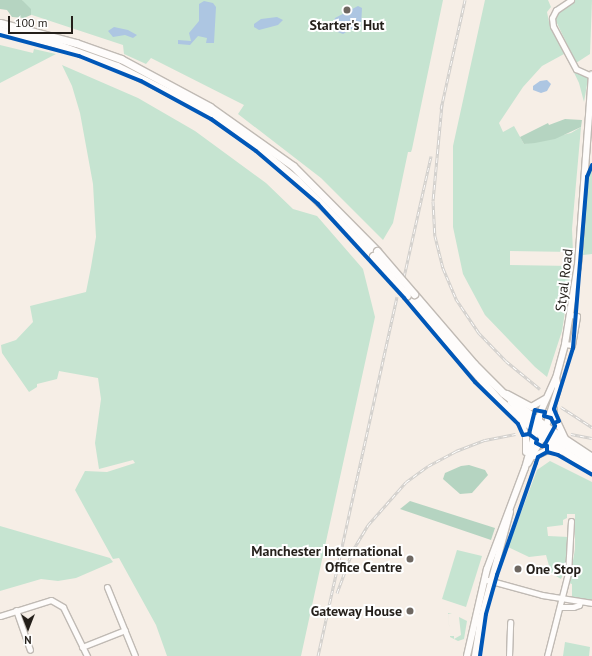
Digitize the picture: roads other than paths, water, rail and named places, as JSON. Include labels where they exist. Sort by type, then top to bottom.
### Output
[{"type":"highway","points":[[0,23],[76,43],[121,59],[210,107],[293,166],[474,364],[569,456],[592,470]]},
{"type":"highway","points":[[0,30],[66,48],[117,66],[206,112],[251,142],[297,180],[375,254]]},
{"type":"highway","points":[[411,295],[484,385],[519,418],[567,442],[592,457]]},
{"type":"main road","name":"Styal Road","points":[[467,656],[488,581],[509,522],[510,508],[525,468],[537,426],[556,378],[566,344],[571,315],[592,76]]},
{"type":"main road","name":"Styal Road","points":[[525,468],[537,450],[544,431],[558,388],[556,378]]},
{"type":"main road","points":[[504,393],[531,407],[540,404],[547,398]]},
{"type":"main road","points":[[553,403],[554,415],[567,442]]},
{"type":"main road","points":[[519,418],[526,435],[525,468]]},
{"type":"main road","points":[[544,431],[592,463]]},
{"type":"main road","points":[[525,468],[543,450],[554,449],[569,456]]},
{"type":"main road","name":"Styal Road","points":[[475,656],[488,581]]},
{"type":"street","points":[[572,0],[556,10],[552,18],[553,26],[576,69],[592,76]]},
{"type":"street","points":[[584,155],[592,155]]},
{"type":"street","points":[[547,656],[562,599],[571,556],[571,521]]},
{"type":"street","points":[[488,581],[562,599],[592,603]]},
{"type":"street","points":[[107,587],[135,656]]},
{"type":"street","points":[[0,616],[51,600],[63,607],[87,656]]},
{"type":"street","points":[[560,607],[573,607],[580,602]]},
{"type":"street","points":[[16,610],[30,650]]},
{"type":"street","points":[[509,656],[510,622]]},
{"type":"street","points":[[82,647],[125,630]]},
{"type":"water","points":[[204,1],[213,3],[216,7],[214,43],[206,43],[207,38],[198,36],[190,45],[178,44],[178,40],[191,41],[189,33],[199,21],[199,4]]},
{"type":"water","points":[[358,6],[362,8],[361,28],[351,29],[343,34],[335,31],[333,24],[335,18]]},
{"type":"water","points":[[277,17],[283,20],[278,25],[259,30],[254,27],[254,24],[261,19]]},
{"type":"water","points":[[114,27],[128,30],[137,35],[133,38],[125,35],[113,37],[108,31]]},
{"type":"water","points":[[547,80],[551,84],[547,91],[541,93],[533,90],[533,86],[540,81]]},
{"type":"railway","points":[[441,109],[465,0]]},
{"type":"railway","points":[[442,104],[433,201],[435,236],[443,268],[456,299],[478,332],[506,361],[540,389]]},
{"type":"railway","points":[[404,277],[431,156]]},
{"type":"railway","points":[[318,656],[397,297]]},
{"type":"railway","points":[[561,407],[592,427]]},
{"type":"railway","points":[[337,593],[353,550],[368,525],[406,482],[428,466],[456,451],[485,440],[515,434]]},
{"type":"railway","points":[[571,434],[592,438]]},
{"type":"place","name":"Starter's Hut","points":[[347,10]]},
{"type":"place","name":"Manchester International Office Centre","points":[[410,559]]},
{"type":"place","name":"One Stop","points":[[518,569]]},
{"type":"place","name":"Gateway House","points":[[410,611]]}]
